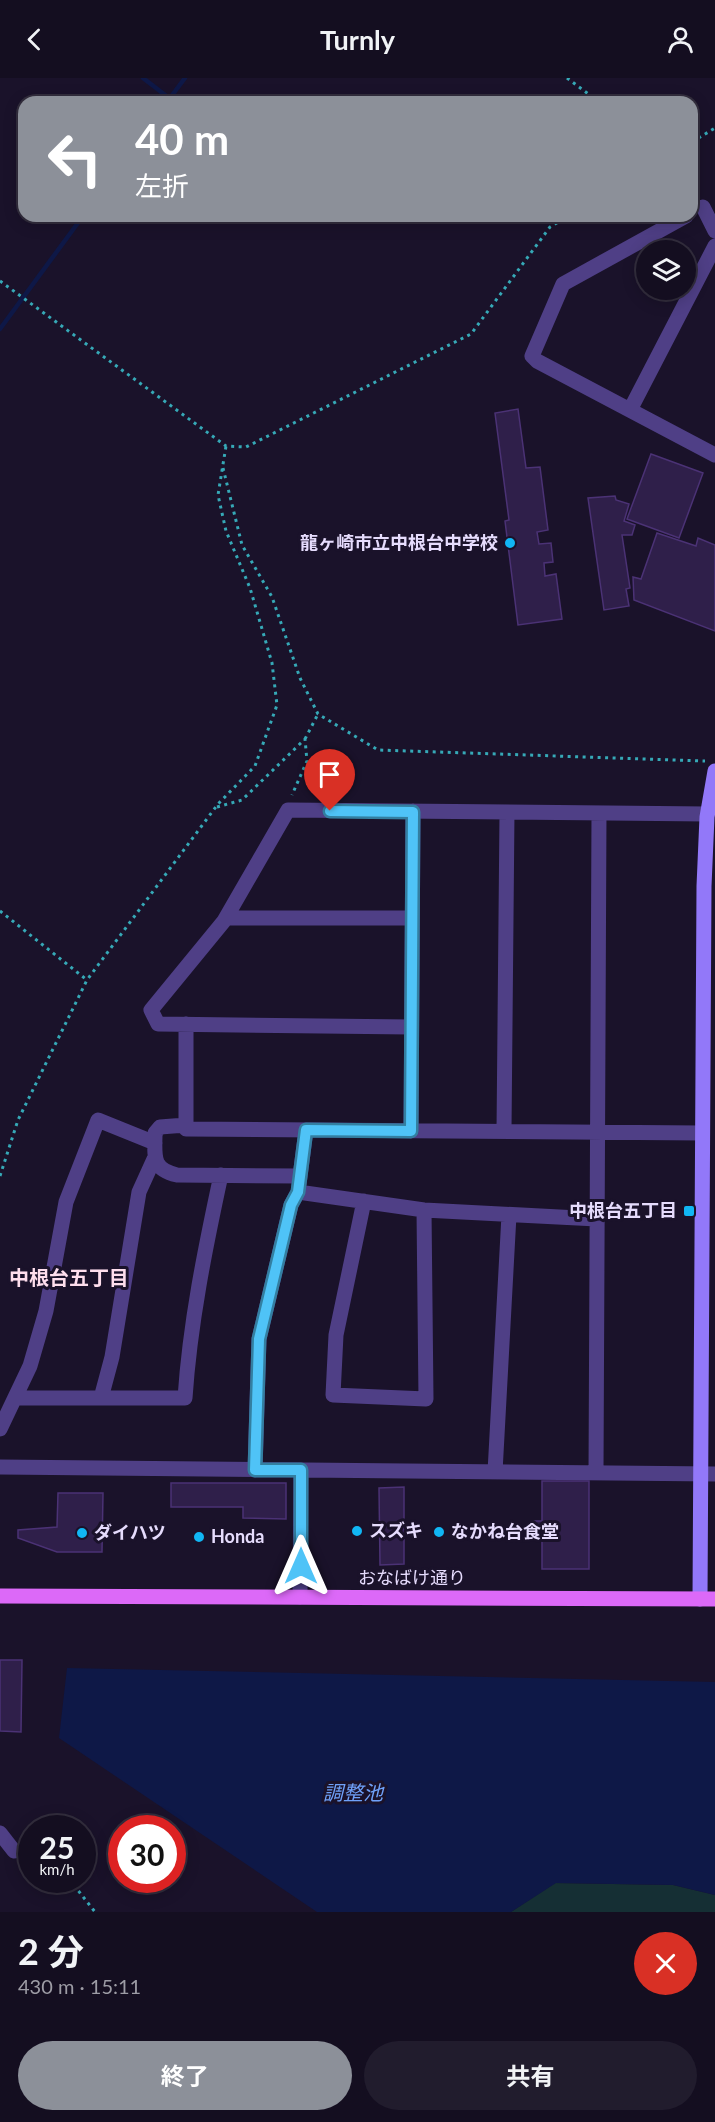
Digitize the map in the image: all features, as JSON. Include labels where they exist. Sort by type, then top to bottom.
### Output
[{"type":"main road","name":"おなばけ通り","points":[[0,1596],[707,1599]]},
{"type":"street","points":[[703,206],[715,231]]},
{"type":"street","points":[[675,222],[563,284],[532,356],[537,361],[630,410],[714,451]]},
{"type":"street","points":[[630,410],[715,246]]},
{"type":"street","points":[[707,1599],[699,1473],[702,1133],[709,939],[707,814],[715,771]]},
{"type":"street","points":[[411,1027],[158,1024],[151,1010],[226,918],[288,810],[707,814]]},
{"type":"street","points":[[411,1131],[413,812]]},
{"type":"street","points":[[504,1131],[507,812]]},
{"type":"street","points":[[596,1473],[599,813]]},
{"type":"street","points":[[226,918],[412,918]]},
{"type":"street","points":[[186,1024],[186,1129],[702,1133]]},
{"type":"street","points":[[0,1429],[30,1366],[46,1311],[66,1202],[98,1120],[155,1143]]},
{"type":"street","points":[[101,1398],[112,1357],[139,1192],[154,1159],[155,1133],[160,1127],[186,1125]]},
{"type":"street","points":[[255,1470],[259,1339],[291,1205],[298,1192],[306,1130]]},
{"type":"street","points":[[154,1159],[165,1172],[177,1175],[300,1176]]},
{"type":"street","points":[[16,1398],[185,1398],[188,1354],[202,1262],[221,1175]]},
{"type":"street","points":[[298,1192],[424,1210],[597,1219]]},
{"type":"street","points":[[364,1202],[336,1335],[333,1395],[426,1399],[424,1210]]},
{"type":"street","points":[[495,1472],[509,1215]]},
{"type":"street","points":[[0,1467],[715,1474]]},
{"type":"street","points":[[300,1597],[301,1470]]},
{"type":"street","points":[[0,1833],[14,1851]]},
{"type":"path","points":[[567,78],[591,96]]},
{"type":"path","points":[[698,138],[715,128]]},
{"type":"path","points":[[0,281],[226,446],[246,447],[471,334],[550,227],[559,222]]},
{"type":"path","points":[[0,1176],[18,1120],[87,980],[216,807],[255,766],[277,705],[272,663],[250,588],[226,531],[218,495],[226,446]]},
{"type":"path","points":[[222,464],[242,545],[272,597],[300,678],[318,714],[378,750],[715,762]]},
{"type":"path","points":[[216,807],[242,800],[305,739],[318,714]]},
{"type":"path","points":[[288,810],[307,761],[305,739]]},
{"type":"path","points":[[0,911],[87,980]]},
{"type":"path","points":[[80,1893],[95,1912]]},
{"type":"green space","points":[[555,1883],[673,1885],[715,1895],[715,1912],[511,1912]]},
{"type":"water","name":"調整池","points":[[67,1668],[715,1682],[715,1895],[673,1885],[556,1883],[511,1912],[317,1912],[186,1824],[186,1815],[173,1815],[59,1738]]},
{"type":"building","points":[[518,409],[526,468],[540,467],[548,530],[537,532],[539,544],[551,543],[553,562],[544,563],[545,576],[556,574],[562,619],[518,625],[505,521],[509,520],[495,413]]},
{"type":"building","points":[[651,454],[703,473],[679,538],[627,519]]},
{"type":"building","points":[[615,496],[616,500],[629,504],[624,521],[635,525],[632,535],[622,535],[630,588],[626,589],[629,606],[604,610],[588,498]]},
{"type":"building","points":[[657,533],[696,546],[698,538],[715,545],[715,631],[634,600],[633,577],[641,579]]},
{"type":"building","points":[[542,1481],[589,1481],[589,1569],[542,1569],[542,1540],[531,1540],[531,1521],[542,1521]]},
{"type":"building","points":[[171,1483],[286,1483],[286,1519],[243,1518],[243,1507],[171,1507]]},
{"type":"building","points":[[404,1487],[404,1564],[380,1565],[379,1488]]},
{"type":"building","points":[[58,1493],[103,1493],[102,1552],[57,1552],[18,1538],[18,1530],[57,1527]]},
{"type":"building","points":[[0,1660],[22,1660],[21,1732],[0,1731]]},
{"type":"waterway","points":[[143,78],[166,96]]},
{"type":"waterway","points":[[172,96],[185,78]]},
{"type":"waterway","points":[[0,329],[79,222]]},
{"type":"place","name":"龍ヶ崎市立中根台中学校","points":[[510,543]]},
{"type":"place","name":"中根台五丁目","points":[[689,1211]]},
{"type":"place","name":"スズキ","points":[[357,1531]]},
{"type":"place","name":"なかね台食堂","points":[[439,1532]]},
{"type":"place","name":"ダイハツ","points":[[82,1533]]},
{"type":"place","name":"Honda","points":[[199,1537]]},
{"type":"district","name":"中根台五丁目","points":[[69,1278]]},
{"type":"route","points":[[301,1566],[301,1470],[255,1470],[259,1339],[268,1291],[291,1205],[298,1192],[306,1130],[411,1131],[413,812],[330,811]]}]
